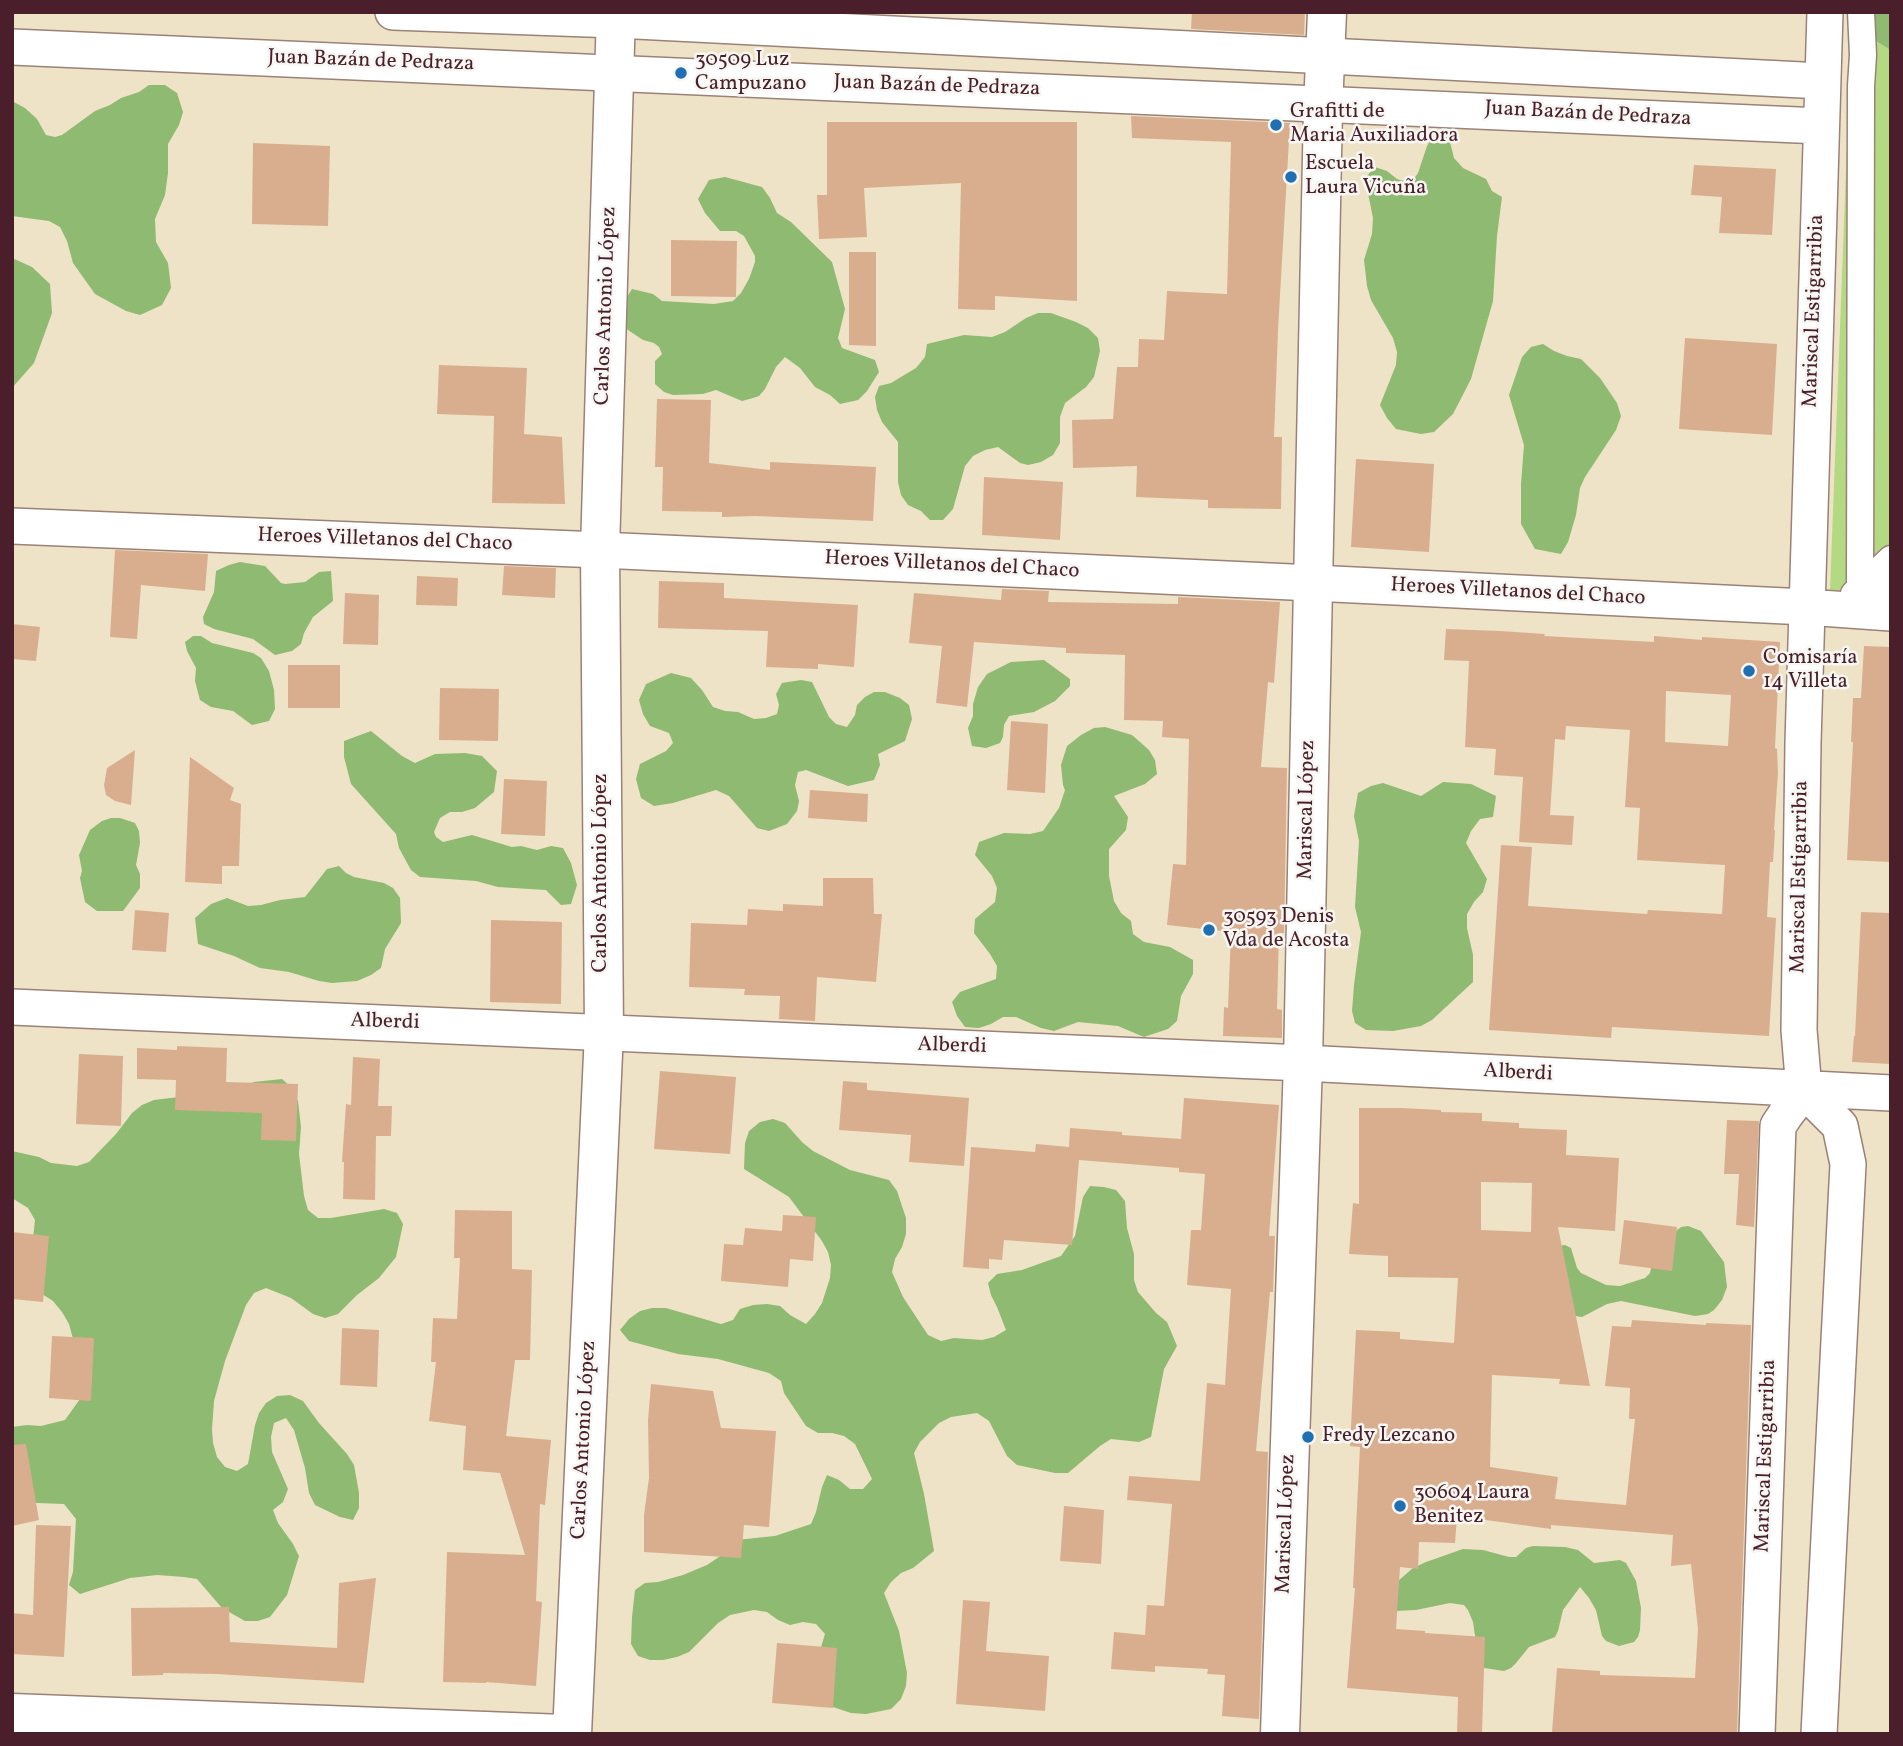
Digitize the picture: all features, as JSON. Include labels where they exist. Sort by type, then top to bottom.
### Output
[{"type":"main road","name":"Mariscal López","points":[[1280,1734],[1303,1063],[1327,12]]},
{"type":"main road","name":"Carlos Antonio López","points":[[572,1734],[604,1032],[600,550],[616,16]]},
{"type":"main road","points":[[12,1713],[564,1734]]},
{"type":"street","points":[[393,12],[616,16],[1822,81]]},
{"type":"street","name":"Mariscal Estigarribia","points":[[1757,1734],[1778,1126],[1804,1090],[1799,1016],[1806,607],[1825,12]]},
{"type":"street","points":[[1860,588],[1861,12]]},
{"type":"street","name":"Juan Bazán de Pedraza","points":[[12,47],[1821,126]]},
{"type":"street","name":"Heroes Villetanos del Chaco","points":[[12,526],[1313,583],[1891,613]]},
{"type":"street","points":[[1806,607],[1853,594],[1891,559]]},
{"type":"street","points":[[1860,588],[1891,588]]},
{"type":"street","name":"Alberdi","points":[[12,1007],[1303,1063],[1891,1093]]},
{"type":"street","points":[[1804,1090],[1840,1126],[1848,1164],[1819,1734]]},
{"type":"green space","points":[[1852,12],[1891,12],[1891,593],[1830,590]]},
{"type":"green space","points":[[1868,12],[1891,12],[1891,50],[1873,39]]},
{"type":"green space","points":[[149,85],[165,85],[177,93],[183,112],[168,144],[165,195],[155,219],[156,242],[168,263],[171,288],[162,305],[140,315],[126,311],[95,294],[73,263],[60,227],[49,221],[12,216],[12,101],[37,119],[46,135],[55,137],[62,135],[95,111]]},
{"type":"green space","points":[[1434,134],[1448,134],[1454,158],[1463,168],[1486,179],[1492,191],[1502,197],[1493,301],[1471,379],[1453,414],[1434,432],[1421,434],[1396,429],[1380,405],[1396,365],[1397,352],[1393,338],[1371,300],[1367,286],[1364,260],[1372,234],[1373,218],[1365,178],[1375,167],[1411,183]]},
{"type":"green space","points":[[725,177],[762,187],[777,213],[791,222],[832,262],[845,309],[838,338],[842,348],[875,360],[879,372],[858,400],[840,404],[815,387],[800,368],[785,357],[759,396],[742,401],[716,390],[703,394],[673,395],[664,392],[655,384],[655,361],[662,354],[659,347],[619,324],[622,305],[632,289],[653,294],[662,301],[714,304],[733,301],[741,293],[749,279],[755,256],[744,236],[736,231],[720,231],[705,213],[698,199],[709,180]]},
{"type":"green space","points":[[12,258],[32,267],[50,284],[52,313],[34,363],[12,388]]},
{"type":"green space","points":[[1038,313],[1051,313],[1076,322],[1088,328],[1098,338],[1100,351],[1094,377],[1086,387],[1065,403],[1060,417],[1060,443],[1053,455],[1028,465],[1020,463],[998,447],[973,456],[965,466],[953,509],[943,520],[930,520],[921,511],[908,505],[901,495],[898,482],[898,442],[882,422],[877,410],[875,397],[879,386],[891,383],[916,368],[925,357],[927,344],[964,335],[992,337]]},
{"type":"green space","points":[[1543,344],[1554,351],[1581,359],[1600,378],[1617,403],[1621,416],[1616,430],[1580,488],[1576,515],[1568,542],[1561,554],[1535,549],[1521,524],[1524,445],[1509,395],[1522,357],[1531,347]]},
{"type":"green space","points":[[240,562],[265,566],[285,584],[305,582],[319,572],[331,571],[333,601],[313,617],[301,644],[292,651],[275,655],[253,639],[204,624],[203,617],[214,592],[216,571]]},
{"type":"green space","points":[[193,636],[201,636],[212,643],[253,653],[261,658],[269,671],[274,690],[275,709],[269,721],[252,725],[233,711],[211,707],[200,700],[195,681],[196,668],[185,642]]},
{"type":"green space","points":[[1044,660],[1070,679],[1070,686],[1055,701],[1034,712],[1009,716],[1000,743],[986,748],[972,746],[968,728],[973,716],[973,704],[978,687],[987,674],[1011,662]]},
{"type":"green space","points":[[671,673],[691,678],[713,707],[738,712],[754,719],[777,714],[779,705],[776,694],[782,683],[801,680],[812,682],[829,717],[836,724],[847,727],[855,715],[857,705],[874,692],[885,692],[900,698],[909,705],[912,719],[905,741],[878,754],[880,765],[874,780],[848,786],[806,770],[798,772],[795,785],[799,801],[797,811],[787,824],[769,831],[757,828],[729,796],[716,790],[654,806],[641,798],[636,779],[640,764],[666,751],[673,743],[669,733],[650,726],[639,700],[646,684]]},
{"type":"green space","points":[[1105,727],[1132,735],[1149,750],[1155,760],[1157,774],[1145,784],[1114,796],[1128,817],[1126,830],[1109,849],[1109,876],[1114,901],[1121,913],[1131,921],[1133,934],[1144,942],[1170,947],[1193,960],[1193,974],[1181,996],[1177,1021],[1168,1029],[1144,1037],[1118,1026],[1078,1022],[1054,1031],[1016,1017],[1003,1017],[979,1028],[965,1027],[952,1002],[960,992],[996,979],[997,966],[974,933],[975,919],[995,902],[997,888],[992,876],[975,855],[979,842],[1004,833],[1030,834],[1043,831],[1059,808],[1065,790],[1061,765],[1067,746],[1094,728]]},
{"type":"green space","points":[[371,731],[415,763],[435,754],[465,753],[482,756],[497,771],[494,792],[475,808],[450,812],[440,818],[434,832],[436,837],[443,842],[472,835],[512,847],[537,850],[551,846],[563,848],[571,863],[577,885],[571,904],[561,905],[546,890],[420,877],[411,870],[399,848],[396,834],[351,784],[344,757],[344,741]]},
{"type":"green space","points":[[1443,782],[1471,784],[1496,796],[1493,817],[1480,819],[1466,843],[1487,879],[1483,892],[1467,914],[1473,955],[1473,982],[1432,1020],[1421,1026],[1393,1031],[1366,1030],[1355,1023],[1352,1011],[1361,932],[1355,907],[1359,841],[1354,816],[1358,793],[1383,783],[1421,796]]},
{"type":"green space","points":[[111,818],[135,823],[139,831],[136,865],[140,874],[140,888],[123,911],[97,911],[85,902],[79,855],[90,830]]},
{"type":"green space","points":[[339,866],[354,877],[384,883],[393,888],[400,898],[401,923],[385,949],[381,968],[371,975],[357,981],[319,981],[289,972],[260,968],[198,944],[195,918],[211,904],[227,898],[248,906],[305,897],[327,869]]},
{"type":"green space","points":[[282,1079],[291,1087],[298,1101],[301,1127],[299,1154],[308,1210],[318,1218],[331,1218],[384,1209],[397,1213],[403,1224],[396,1257],[379,1278],[338,1314],[325,1318],[313,1314],[291,1298],[266,1288],[254,1293],[246,1305],[225,1361],[214,1401],[213,1443],[217,1457],[225,1467],[237,1471],[248,1464],[259,1413],[266,1403],[277,1396],[290,1395],[303,1401],[354,1465],[359,1508],[353,1520],[315,1505],[309,1493],[294,1430],[286,1418],[274,1423],[271,1437],[272,1452],[288,1489],[283,1502],[273,1510],[299,1556],[287,1595],[270,1617],[245,1621],[222,1608],[197,1579],[184,1577],[157,1575],[130,1578],[80,1594],[69,1585],[73,1572],[76,1519],[64,1504],[37,1503],[25,1499],[12,1472],[12,1427],[41,1426],[65,1420],[80,1399],[79,1361],[69,1324],[53,1301],[42,1294],[31,1258],[35,1220],[28,1208],[12,1198],[12,1151],[39,1157],[51,1163],[77,1166],[89,1162],[142,1105],[154,1100],[179,1097],[219,1098],[254,1082]]},
{"type":"green space","points":[[773,1119],[785,1123],[813,1151],[850,1170],[889,1180],[897,1191],[906,1218],[906,1234],[892,1272],[903,1297],[928,1335],[941,1341],[954,1338],[982,1340],[1006,1330],[988,1283],[997,1274],[1022,1270],[1061,1256],[1075,1236],[1083,1197],[1090,1186],[1116,1190],[1125,1201],[1127,1228],[1134,1254],[1134,1280],[1138,1292],[1167,1322],[1177,1346],[1164,1369],[1151,1437],[1139,1442],[1111,1439],[1068,1473],[1017,1465],[1007,1456],[989,1421],[977,1413],[951,1417],[939,1423],[920,1442],[914,1453],[934,1551],[913,1568],[901,1573],[884,1593],[899,1631],[907,1673],[906,1686],[901,1699],[891,1709],[866,1714],[851,1713],[824,1704],[814,1670],[825,1634],[816,1624],[803,1622],[790,1625],[767,1612],[754,1610],[730,1615],[718,1623],[689,1652],[677,1657],[650,1660],[638,1656],[631,1644],[635,1590],[645,1583],[683,1575],[707,1565],[728,1551],[736,1540],[775,1536],[811,1524],[827,1475],[850,1489],[863,1489],[872,1479],[855,1444],[844,1436],[818,1433],[806,1426],[784,1393],[781,1381],[769,1373],[718,1359],[678,1354],[629,1341],[620,1330],[640,1311],[652,1308],[666,1308],[721,1324],[733,1320],[740,1309],[753,1305],[780,1306],[806,1324],[815,1314],[822,1303],[830,1278],[828,1252],[789,1197],[744,1169],[745,1143],[749,1131],[760,1122]]},
{"type":"green space","points":[[1688,1226],[1701,1231],[1724,1262],[1727,1287],[1714,1310],[1695,1316],[1621,1301],[1607,1304],[1582,1317],[1569,1315],[1552,1247],[1565,1245],[1571,1248],[1581,1273],[1606,1285],[1620,1286],[1645,1278],[1650,1273],[1653,1260],[1676,1231]]},
{"type":"green space","points":[[1533,1546],[1578,1550],[1594,1563],[1620,1560],[1626,1563],[1636,1581],[1641,1608],[1640,1630],[1634,1642],[1619,1646],[1606,1641],[1602,1636],[1596,1610],[1580,1587],[1563,1610],[1555,1637],[1529,1647],[1511,1668],[1504,1671],[1484,1668],[1478,1656],[1473,1622],[1464,1605],[1450,1603],[1396,1611],[1398,1581],[1413,1568],[1463,1549],[1516,1557],[1526,1548]]},
{"type":"building","points":[[1192,12],[1305,12],[1304,35],[1191,29]]},
{"type":"building","points":[[1131,116],[1290,123],[1274,437],[1282,437],[1281,509],[1208,508],[1208,500],[1136,497],[1137,466],[1073,468],[1072,420],[1113,419],[1117,367],[1138,367],[1139,339],[1164,340],[1167,291],[1227,294],[1231,142],[1132,138]]},
{"type":"building","points":[[827,122],[1077,122],[1077,301],[995,296],[995,310],[958,309],[961,183],[864,188],[867,237],[819,239],[817,195],[827,195]]},
{"type":"building","points":[[253,143],[330,146],[328,226],[252,224]]},
{"type":"building","points":[[1694,165],[1776,169],[1772,235],[1719,233],[1722,197],[1691,195]]},
{"type":"building","points":[[671,240],[737,241],[736,297],[671,296]]},
{"type":"building","points":[[849,252],[876,252],[876,346],[849,345]]},
{"type":"building","points":[[1685,338],[1777,344],[1772,435],[1679,429]]},
{"type":"building","points":[[439,365],[527,368],[524,434],[562,437],[565,504],[492,503],[494,416],[437,414]]},
{"type":"building","points":[[657,399],[711,400],[709,463],[770,470],[770,462],[876,467],[873,521],[722,517],[722,512],[662,511],[663,467],[655,467]]},
{"type":"building","points":[[1356,459],[1434,464],[1429,552],[1351,547]]},
{"type":"building","points":[[984,477],[1063,482],[1060,540],[982,535]]},
{"type":"building","points":[[115,550],[208,554],[205,591],[141,585],[137,639],[110,637]]},
{"type":"building","points":[[504,566],[556,568],[555,598],[502,595]]},
{"type":"building","points":[[417,576],[458,578],[457,606],[416,605]]},
{"type":"building","points":[[659,581],[724,583],[724,598],[858,605],[854,667],[818,664],[818,669],[766,667],[768,631],[658,628]]},
{"type":"building","points":[[1002,589],[1049,591],[1048,602],[1178,604],[1178,597],[1280,602],[1274,683],[1268,682],[1261,767],[1287,768],[1284,933],[1279,933],[1277,1009],[1282,1010],[1282,1038],[1223,1036],[1224,1007],[1228,1008],[1231,932],[1167,925],[1173,864],[1186,865],[1189,739],[1162,737],[1163,721],[1124,720],[1125,655],[1066,653],[1066,648],[974,642],[967,707],[936,703],[942,646],[909,643],[914,593],[1001,600]]},
{"type":"building","points":[[345,593],[379,595],[378,645],[343,644]]},
{"type":"building","points":[[12,624],[40,627],[36,661],[12,659]]},
{"type":"building","points":[[1446,629],[1654,642],[1654,636],[1780,642],[1775,748],[1778,772],[1767,917],[1776,918],[1769,1036],[1612,1027],[1611,1038],[1489,1030],[1501,845],[1532,847],[1528,906],[1647,914],[1648,910],[1722,914],[1725,865],[1637,860],[1640,808],[1625,807],[1630,730],[1566,726],[1565,740],[1555,739],[1550,815],[1574,816],[1572,845],[1519,842],[1523,777],[1494,775],[1496,749],[1465,747],[1469,661],[1444,660]],"holes":[[[1666,691],[1731,695],[1728,746],[1665,742]]]},
{"type":"building","points":[[1864,646],[1891,647],[1891,862],[1847,860],[1853,698],[1861,698]]},
{"type":"building","points":[[288,665],[340,665],[340,708],[288,708]]},
{"type":"building","points":[[440,688],[499,689],[498,741],[439,740]]},
{"type":"building","points":[[1011,721],[1048,724],[1045,793],[1007,790]]},
{"type":"building","points":[[135,750],[131,805],[115,801],[106,795],[104,785],[107,768]]},
{"type":"building","points":[[190,757],[234,788],[230,800],[241,804],[239,866],[222,866],[222,884],[185,882]]},
{"type":"building","points":[[504,779],[547,781],[545,836],[501,834]]},
{"type":"building","points":[[810,790],[868,794],[867,822],[808,818]]},
{"type":"building","points":[[823,878],[873,878],[874,914],[882,914],[876,982],[817,977],[815,1021],[779,1019],[780,996],[744,995],[745,989],[689,987],[691,923],[747,925],[748,909],[783,911],[783,904],[823,906]]},
{"type":"building","points":[[135,910],[169,913],[166,952],[132,950]]},
{"type":"building","points":[[1861,912],[1891,913],[1891,1064],[1852,1062]]},
{"type":"building","points":[[491,920],[562,922],[561,1004],[490,1002]]},
{"type":"building","points":[[177,1046],[227,1048],[226,1082],[298,1084],[296,1141],[261,1140],[262,1113],[175,1110],[176,1080],[137,1079],[137,1048],[177,1050]]},
{"type":"building","points":[[79,1054],[123,1056],[121,1126],[76,1124]]},
{"type":"building","points":[[353,1057],[380,1059],[378,1106],[392,1106],[391,1136],[376,1136],[375,1200],[343,1199],[342,1162],[346,1104],[351,1105]]},
{"type":"building","points":[[660,1071],[736,1077],[730,1154],[654,1149]]},
{"type":"building","points":[[843,1081],[867,1083],[867,1090],[969,1098],[964,1166],[909,1162],[911,1135],[839,1130]]},
{"type":"building","points":[[1184,1098],[1279,1105],[1269,1236],[1275,1236],[1273,1292],[1270,1292],[1256,1451],[1268,1452],[1259,1719],[1222,1716],[1225,1675],[1207,1674],[1208,1669],[1155,1666],[1155,1672],[1111,1669],[1114,1632],[1145,1635],[1147,1605],[1164,1606],[1172,1504],[1127,1500],[1129,1476],[1200,1481],[1207,1383],[1225,1385],[1231,1289],[1187,1285],[1191,1230],[1201,1230],[1205,1174],[1179,1172],[1179,1168],[1079,1160],[1072,1245],[1004,1240],[1002,1260],[989,1259],[989,1269],[963,1267],[971,1147],[1035,1152],[1036,1144],[1069,1147],[1070,1128],[1181,1139]]},
{"type":"building","points":[[1359,1108],[1482,1113],[1482,1121],[1519,1123],[1519,1128],[1567,1130],[1566,1155],[1619,1158],[1615,1231],[1558,1227],[1590,1386],[1559,1384],[1560,1379],[1492,1375],[1490,1467],[1558,1477],[1555,1499],[1626,1505],[1635,1419],[1629,1419],[1630,1388],[1605,1386],[1612,1326],[1631,1327],[1632,1320],[1751,1325],[1737,1734],[1552,1732],[1557,1668],[1600,1671],[1600,1675],[1695,1678],[1698,1629],[1691,1564],[1671,1566],[1673,1535],[1551,1525],[1551,1529],[1457,1516],[1455,1543],[1419,1542],[1418,1569],[1400,1567],[1396,1629],[1485,1637],[1482,1734],[1457,1734],[1458,1697],[1347,1688],[1355,1588],[1360,1447],[1350,1446],[1356,1330],[1400,1332],[1400,1339],[1454,1343],[1458,1278],[1388,1277],[1388,1256],[1349,1254],[1353,1203],[1359,1204]],"holes":[[[1481,1182],[1532,1183],[1531,1232],[1481,1230]]]},
{"type":"building","points":[[1727,1120],[1759,1121],[1754,1227],[1736,1225],[1739,1174],[1724,1174]]},
{"type":"building","points":[[455,1210],[512,1211],[512,1269],[532,1270],[530,1360],[515,1360],[506,1436],[551,1440],[545,1505],[540,1504],[536,1601],[542,1602],[536,1686],[443,1682],[447,1552],[525,1555],[500,1473],[463,1470],[466,1426],[429,1421],[436,1362],[431,1362],[433,1318],[457,1319],[460,1258],[454,1258]]},
{"type":"building","points":[[783,1215],[816,1217],[813,1261],[790,1259],[788,1287],[721,1281],[724,1244],[743,1245],[745,1228],[782,1231]]},
{"type":"building","points":[[1624,1220],[1677,1227],[1672,1271],[1619,1264]]},
{"type":"building","points":[[12,1232],[49,1236],[43,1302],[12,1299]]},
{"type":"building","points":[[342,1328],[379,1330],[377,1387],[340,1385]]},
{"type":"building","points":[[52,1336],[94,1338],[91,1401],[49,1398]]},
{"type":"building","points":[[651,1384],[713,1391],[721,1428],[776,1431],[769,1527],[744,1525],[741,1558],[644,1552]]},
{"type":"building","points":[[26,1444],[39,1520],[12,1526],[12,1445]]},
{"type":"building","points":[[1064,1506],[1104,1510],[1101,1564],[1060,1561]]},
{"type":"building","points":[[36,1525],[71,1526],[64,1657],[12,1654],[12,1613],[33,1615]]},
{"type":"building","points":[[376,1578],[364,1683],[217,1674],[163,1673],[132,1676],[131,1608],[229,1607],[230,1642],[337,1648],[339,1583]]},
{"type":"building","points":[[963,1600],[990,1602],[986,1651],[1049,1656],[1045,1711],[956,1704]]},
{"type":"building","points":[[777,1643],[837,1648],[833,1708],[772,1703]]},
{"type":"place","name":"30509 Luz Campuzano","points":[[681,73]]},
{"type":"place","name":"Grafitti de Maria Auxiliadora","points":[[1276,125]]},
{"type":"place","name":"Escuela Laura Vicuña","points":[[1291,177]]},
{"type":"place","name":"Comisaría 14 Villeta","points":[[1749,671]]},
{"type":"place","name":"30593 Denis Vda de Acosta","points":[[1209,930]]},
{"type":"place","name":"Fredy Lezcano","points":[[1308,1437]]},
{"type":"place","name":"30604 Laura Benitez","points":[[1400,1506]]}]
